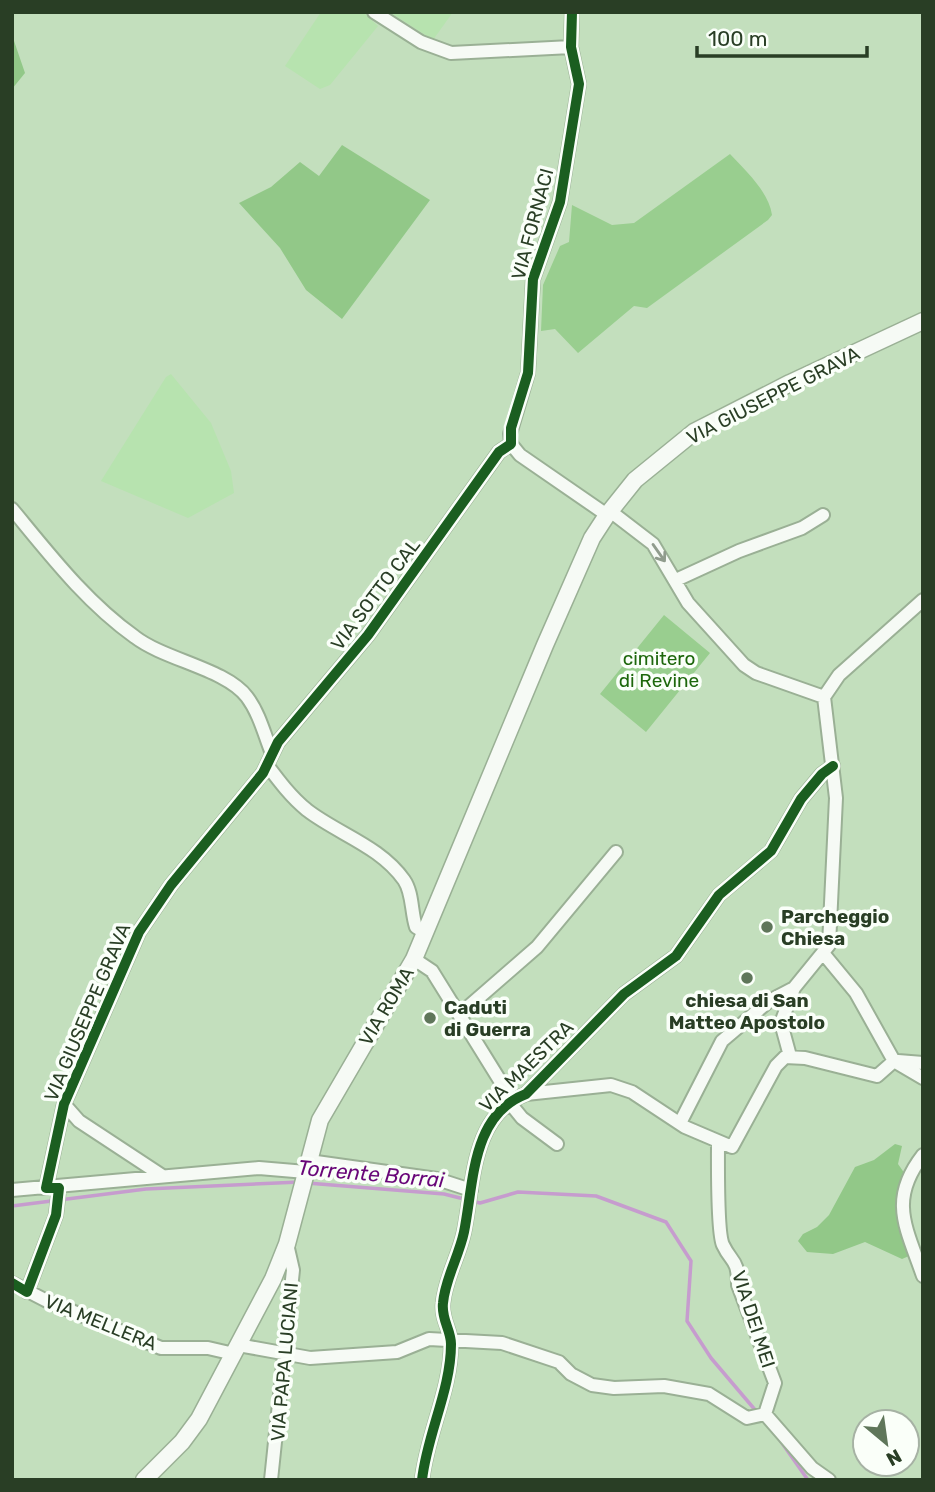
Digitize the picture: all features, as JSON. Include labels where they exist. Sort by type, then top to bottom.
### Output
[{"type":"main road","name":"VIA GIUSEPPE GRAVA","points":[[608,513],[635,480],[694,432],[923,321]]},
{"type":"main road","name":"VIA ROMA","points":[[144,1480],[182,1442],[199,1419],[287,1244],[320,1120],[414,959],[545,645],[592,538],[608,513]]},
{"type":"street","points":[[374,12],[421,42],[451,53],[571,47]]},
{"type":"street","name":"VIA FORNACI","points":[[511,444],[511,428],[528,373],[533,279],[560,202],[579,84],[571,47],[572,12]]},
{"type":"street","points":[[511,444],[520,455],[653,544],[688,603],[744,665],[756,673],[824,697]]},
{"type":"street","name":"VIA SOTTO CAL","points":[[267,765],[271,751],[368,635],[499,452],[511,444]]},
{"type":"street","points":[[12,509],[76,586],[125,630],[156,651],[208,671],[245,694],[256,709],[271,751]]},
{"type":"street","points":[[676,580],[740,551],[802,528],[823,515]]},
{"type":"street","points":[[790,1056],[781,1023],[794,988],[829,945],[832,917],[836,798],[824,697],[839,675],[923,600]]},
{"type":"street","points":[[267,765],[308,810],[377,853],[391,866],[405,881],[416,927],[426,933]]},
{"type":"street","name":"VIA GIUSEPPE GRAVA","points":[[27,1292],[56,1215],[55,1191],[64,1104],[139,932],[171,885],[245,797],[267,765]]},
{"type":"street","name":"VIA MAESTRA","points":[[422,1480],[425,1452],[445,1380],[450,1340],[443,1321],[443,1301],[466,1219],[473,1170],[488,1127],[511,1101],[526,1094],[624,994],[676,956],[719,895],[771,851],[801,799],[822,774],[833,766]]},
{"type":"street","points":[[460,1014],[537,947],[616,852]]},
{"type":"street","points":[[823,953],[856,993],[894,1061],[923,1078]]},
{"type":"street","points":[[414,959],[432,971],[522,1118],[557,1144]]},
{"type":"street","points":[[680,1123],[722,1041],[769,1001],[794,988]]},
{"type":"street","points":[[526,1094],[611,1085],[632,1092],[680,1123],[732,1147],[781,1059],[790,1056],[877,1076],[894,1061],[923,1063]]},
{"type":"street","points":[[64,1104],[79,1121],[161,1175]]},
{"type":"street","name":"VIA DEI MEI","points":[[718,1142],[718,1199],[723,1245],[732,1255],[738,1270],[738,1285],[775,1383],[762,1415]]},
{"type":"street","points":[[923,1155],[907,1180],[901,1201],[902,1218],[923,1276]]},
{"type":"street","points":[[12,1190],[55,1191],[161,1175],[259,1168],[437,1179],[470,1193]]},
{"type":"street","name":"VIA PAPA LUCIANI","points":[[271,1480],[293,1270],[287,1244]]},
{"type":"street","name":"VIA MELLERA","points":[[12,1283],[27,1292],[161,1348],[208,1348],[310,1358],[397,1352],[429,1339],[502,1343],[543,1355],[592,1385],[614,1388],[664,1386],[709,1394],[747,1418],[762,1415]]},
{"type":"street","points":[[762,1415],[812,1468],[829,1480]]},
{"type":"shaded area","points":[[321,12],[363,12],[378,26],[330,85],[320,89],[285,66]]},
{"type":"shaded area","points":[[389,12],[453,12],[433,40]]},
{"type":"shaded area","points":[[12,35],[25,73],[12,89]]},
{"type":"shaded area","points":[[342,145],[430,200],[342,319],[306,290],[280,248],[239,203],[271,187],[300,162],[319,176]]},
{"type":"shaded area","points":[[171,374],[211,423],[231,471],[234,493],[188,518],[101,481],[166,377]]},
{"type":"shaded area","points":[[895,1144],[902,1146],[898,1164],[905,1174],[899,1196],[898,1215],[909,1256],[902,1259],[865,1242],[833,1254],[807,1252],[798,1241],[803,1234],[817,1227],[829,1215],[855,1167],[874,1160]]},
{"type":"green space","points":[[730,154],[756,182],[766,198],[772,215],[768,220],[647,308],[634,306],[578,353],[555,329],[541,331],[543,285],[560,246],[569,242],[572,205],[612,225],[634,223]]},
{"type":"green space","name":"cimitero di Revine","points":[[664,615],[710,653],[646,732],[600,694]]},
{"type":"waterway","name":"Torrente Borrai","points":[[12,1206],[146,1189],[300,1182]]},
{"type":"waterway","name":"Torrente Borrai","points":[[307,1183],[444,1194],[480,1203],[518,1192],[596,1196],[666,1222],[691,1261],[687,1321],[711,1358],[756,1411]]},
{"type":"waterway","name":"Torrente Borrai","points":[[777,1436],[808,1480]]},
{"type":"cycle path","points":[[12,1283],[27,1292],[56,1215],[59,1188],[46,1188],[64,1104],[139,932],[171,885],[263,773],[278,742],[368,635],[499,452],[511,444],[511,428],[528,373],[533,279],[560,202],[579,84],[571,47],[572,12]]},
{"type":"cycle path","points":[[422,1480],[450,1361],[451,1339],[443,1309],[444,1294],[462,1241],[478,1152],[485,1134],[508,1104],[526,1094],[624,994],[676,956],[719,895],[771,851],[801,799],[822,774],[833,766]]},
{"type":"place","name":"Parcheggio Chiesa","points":[[767,927]]},
{"type":"place","name":"chiesa di San Matteo Apostolo","points":[[747,978]]},
{"type":"place","name":"Caduti di Guerra","points":[[430,1018]]}]
